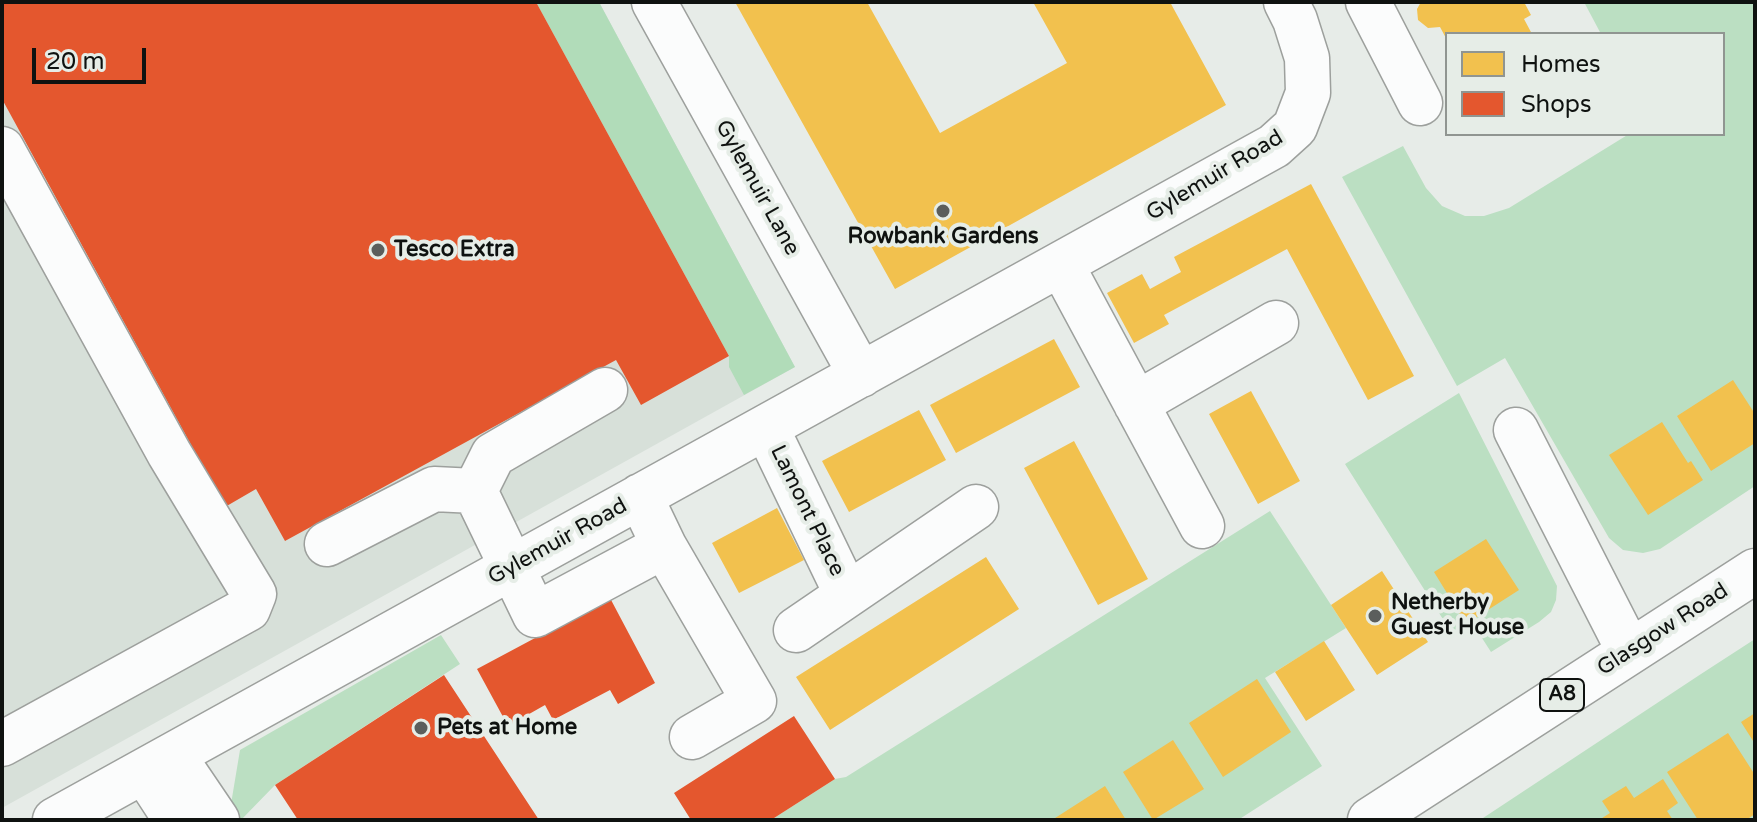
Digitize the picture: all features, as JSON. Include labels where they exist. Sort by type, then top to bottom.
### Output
[{"type":"street","name":"Gylemuir Lane","points":[[654,2],[861,375]]},
{"type":"street","name":"Gylemuir Road","points":[[55,820],[1274,146],[1295,127],[1308,93],[1307,58],[1286,2]]},
{"type":"street","points":[[1368,2],[1420,103]]},
{"type":"street","points":[[2,149],[169,453],[254,594],[248,609],[2,744]]},
{"type":"street","points":[[1061,264],[1202,526]]},
{"type":"street","points":[[1136,404],[1276,323]]},
{"type":"street","points":[[475,491],[493,455],[605,390]]},
{"type":"street","name":"Lamont Place","points":[[766,427],[847,595]]},
{"type":"street","points":[[1516,430],[1629,651]]},
{"type":"street","points":[[327,544],[434,489],[475,491]]},
{"type":"street","points":[[475,491],[535,615],[664,546]]},
{"type":"street","points":[[640,496],[664,546],[754,701],[692,737]]},
{"type":"street","name":"Lamont Place","points":[[796,630],[976,507]]},
{"type":"street","name":"Glasgow Road","points":[[1370,820],[1755,571]]},
{"type":"street","points":[[158,763],[176,820]]},
{"type":"street","points":[[158,763],[217,820]]},
{"type":"shaded area","points":[[2,2],[599,2],[795,367],[2,808]]},
{"type":"green space","points":[[536,2],[599,2],[795,367],[744,395],[729,367],[729,356]]},
{"type":"green space","points":[[1584,2],[1755,2],[1755,486],[1660,549],[1643,553],[1623,550],[1609,538],[1505,358],[1457,386],[1342,177],[1403,146],[1426,188],[1442,206],[1465,216],[1484,216],[1509,208],[1626,136],[1725,136],[1725,32],[1600,32]]},
{"type":"green space","points":[[1459,393],[1557,586],[1551,612],[1491,652],[1471,621],[1451,632],[1345,464]]},
{"type":"green space","points":[[1270,511],[1346,628],[1265,678],[1322,766],[1238,820],[771,820],[835,779],[846,777]]},
{"type":"green space","points":[[441,635],[460,664],[275,785],[241,820],[232,820],[229,816],[240,750]]},
{"type":"green space","points":[[1755,639],[1755,820],[1480,820],[1701,674]]},
{"type":"building: Homes","name":"Rowbank Gardens","points":[[735,2],[867,2],[940,133],[1067,63],[1033,2],[1170,2],[1226,105],[895,289]]},
{"type":"building: Homes","points":[[1421,2],[1524,2],[1531,15],[1524,19],[1531,32],[1445,32],[1445,36],[1440,27],[1428,28],[1418,20],[1417,9]]},
{"type":"building: Homes","points":[[1311,184],[1414,376],[1368,400],[1287,249],[1164,315],[1169,324],[1134,343],[1107,293],[1142,274],[1150,289],[1181,272],[1174,257]]},
{"type":"building: Homes","points":[[1054,339],[1080,387],[956,453],[930,405]]},
{"type":"building: Homes","points":[[1733,380],[1755,414],[1755,443],[1711,471],[1677,416]]},
{"type":"building: Homes","points":[[1251,391],[1300,481],[1258,504],[1209,414]]},
{"type":"building: Homes","points":[[919,410],[946,460],[849,512],[822,461]]},
{"type":"building: Homes","points":[[1662,422],[1688,463],[1691,461],[1703,480],[1648,515],[1609,455]]},
{"type":"building: Homes","points":[[1074,441],[1148,579],[1098,605],[1024,468]]},
{"type":"building: Homes","points":[[777,508],[804,560],[739,593],[712,543]]},
{"type":"building: Homes","points":[[1486,539],[1519,590],[1466,624],[1434,572]]},
{"type":"building: Homes","points":[[986,557],[1019,609],[830,730],[796,677]]},
{"type":"building: Homes","name":"Netherby Guest House","points":[[1382,571],[1428,642],[1377,675],[1331,605]]},
{"type":"building: Homes","points":[[1324,641],[1355,690],[1306,721],[1275,672]]},
{"type":"building: Homes","points":[[1257,679],[1291,732],[1223,777],[1189,723]]},
{"type":"building: Homes","points":[[1755,713],[1755,744],[1741,722]]},
{"type":"building: Homes","points":[[1728,733],[1755,775],[1755,814],[1746,820],[1698,820],[1667,772]]},
{"type":"building: Homes","points":[[1173,740],[1204,789],[1153,820],[1123,772]]},
{"type":"building: Homes","points":[[1663,779],[1678,803],[1667,811],[1673,820],[1599,820],[1610,813],[1602,801],[1626,786],[1634,798]]},
{"type":"building: Homes","points":[[1105,786],[1126,820],[1052,820]]},
{"type":"building: Shops","name":"Tesco Extra","points":[[2,2],[536,2],[729,356],[641,405],[616,360],[285,541],[256,489],[225,507],[2,99]]},
{"type":"building: Shops","points":[[610,598],[655,683],[618,704],[610,690],[553,720],[545,705],[508,726],[477,669]]},
{"type":"building: Shops","name":"Pets at Home","points":[[444,675],[539,820],[298,820],[275,785]]},
{"type":"building: Shops","points":[[794,716],[835,779],[771,820],[691,820],[674,793]]},
{"type":"place","name":"Rowbank Gardens","points":[[943,211]]},
{"type":"place","name":"Tesco Extra","points":[[378,250]]},
{"type":"place","name":"Netherby Guest House","points":[[1375,616]]},
{"type":"place","name":"Pets at Home","points":[[421,728]]}]
